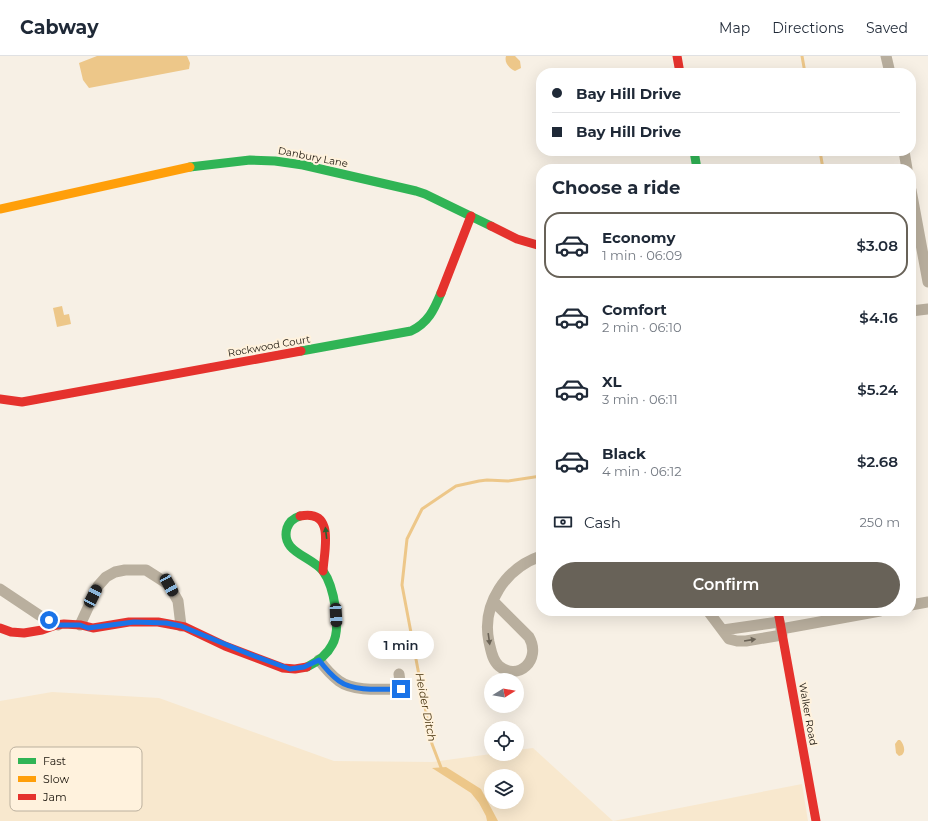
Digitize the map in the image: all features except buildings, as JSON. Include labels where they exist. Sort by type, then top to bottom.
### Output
[{"type":"street","points":[[677,56],[679,68]]},
{"type":"street","points":[[886,56],[889,68]]},
{"type":"street","name":"Danbury Lane","points":[[0,209],[199,165],[250,160],[275,161],[303,165],[416,191],[471,216],[516,239],[536,245]]},
{"type":"street","name":"Rockwood Court","points":[[0,399],[22,402],[411,331],[420,327],[428,320],[434,310],[471,216]]},
{"type":"street","points":[[916,217],[928,282]]},
{"type":"street","points":[[916,310],[928,309]]},
{"type":"street","points":[[0,628],[19,632],[35,632],[58,625],[80,625],[88,628],[144,622],[166,623],[181,626],[236,649],[290,669],[304,667],[319,660],[332,645],[336,627],[335,603],[331,585],[323,571],[316,564],[295,552],[287,542],[286,536],[289,525],[292,520],[298,516],[304,514],[315,516],[324,525],[327,537],[323,571]]},
{"type":"street","points":[[493,601],[529,637],[532,642],[534,648],[532,659],[524,668],[513,671],[502,668],[494,659],[488,637],[488,618],[493,601],[499,586],[511,573],[526,562],[536,558]]},
{"type":"street","points":[[80,625],[98,586],[106,577],[115,572],[125,570],[146,570],[169,585],[178,601],[181,626]]},
{"type":"street","points":[[0,588],[39,615],[58,625]]},
{"type":"street","points":[[916,604],[928,602]]},
{"type":"street","points":[[712,616],[723,630],[842,616]]},
{"type":"street","name":"Walker Road","points":[[780,624],[816,821]]},
{"type":"street","points":[[319,660],[328,673],[340,682],[360,688],[401,689],[399,674]]},
{"type":"shaded area","points":[[97,56],[187,56],[190,63],[189,69],[89,88],[83,80],[79,63]]},
{"type":"shaded area","points":[[506,56],[515,56],[520,61],[521,68],[515,71],[511,68],[506,63]]},
{"type":"shaded area","points":[[62,306],[64,315],[69,314],[71,324],[57,327],[53,308]]},
{"type":"shaded area","points":[[52,692],[159,698],[334,761],[432,762],[484,755],[484,761],[524,761],[524,749],[533,748],[613,821],[0,821],[0,701]]},
{"type":"shaded area","points":[[898,740],[900,740],[903,745],[904,750],[902,755],[899,756],[896,753],[895,744]]},
{"type":"shaded area","points":[[446,767],[481,789],[484,795],[484,809],[492,809],[498,821],[487,821],[479,803],[471,793],[432,768]]},
{"type":"shaded area","points":[[802,784],[808,821],[613,821]]},
{"type":"waterway","name":"Heider Ditch","points":[[802,56],[804,68]]},
{"type":"waterway","name":"Heider Ditch","points":[[821,156],[822,164]]},
{"type":"waterway","name":"Heider Ditch","points":[[442,770],[432,744],[402,585],[407,539],[422,509],[456,486],[487,480],[508,481],[536,477]]},
{"type":"traffic: fast","points":[[695,156],[696,164]]},
{"type":"traffic: fast","points":[[190,167],[250,160],[275,161],[303,165],[416,191],[491,226]]},
{"type":"traffic: fast","points":[[301,351],[411,331],[422,324],[430,315],[441,293]]},
{"type":"traffic: fast","points":[[300,516],[292,520],[287,528],[286,536],[288,543],[298,553],[323,571],[327,578],[333,597],[336,619],[335,638],[330,649],[321,658],[307,667]]},
{"type":"traffic: slow","points":[[0,209],[190,167]]},
{"type":"traffic: jam","points":[[677,56],[679,68]]},
{"type":"traffic: jam","points":[[441,293],[471,216]]},
{"type":"traffic: jam","points":[[491,226],[517,239],[536,245]]},
{"type":"traffic: jam","points":[[0,399],[22,402],[301,351]]},
{"type":"traffic: jam","points":[[300,516],[311,515],[319,519],[323,525],[326,543],[323,571]]},
{"type":"traffic: jam","points":[[779,616],[816,821]]},
{"type":"traffic: jam","points":[[0,628],[11,632],[24,633],[64,624],[81,625],[93,628],[129,622],[158,622],[185,627],[225,646],[283,668],[295,669],[307,667]]},
{"type":"route","points":[[49,620],[58,625],[80,625],[88,628],[134,622],[166,623],[181,626],[202,636],[290,669],[304,667],[319,660],[328,673],[340,682],[360,688],[401,689]]}]
